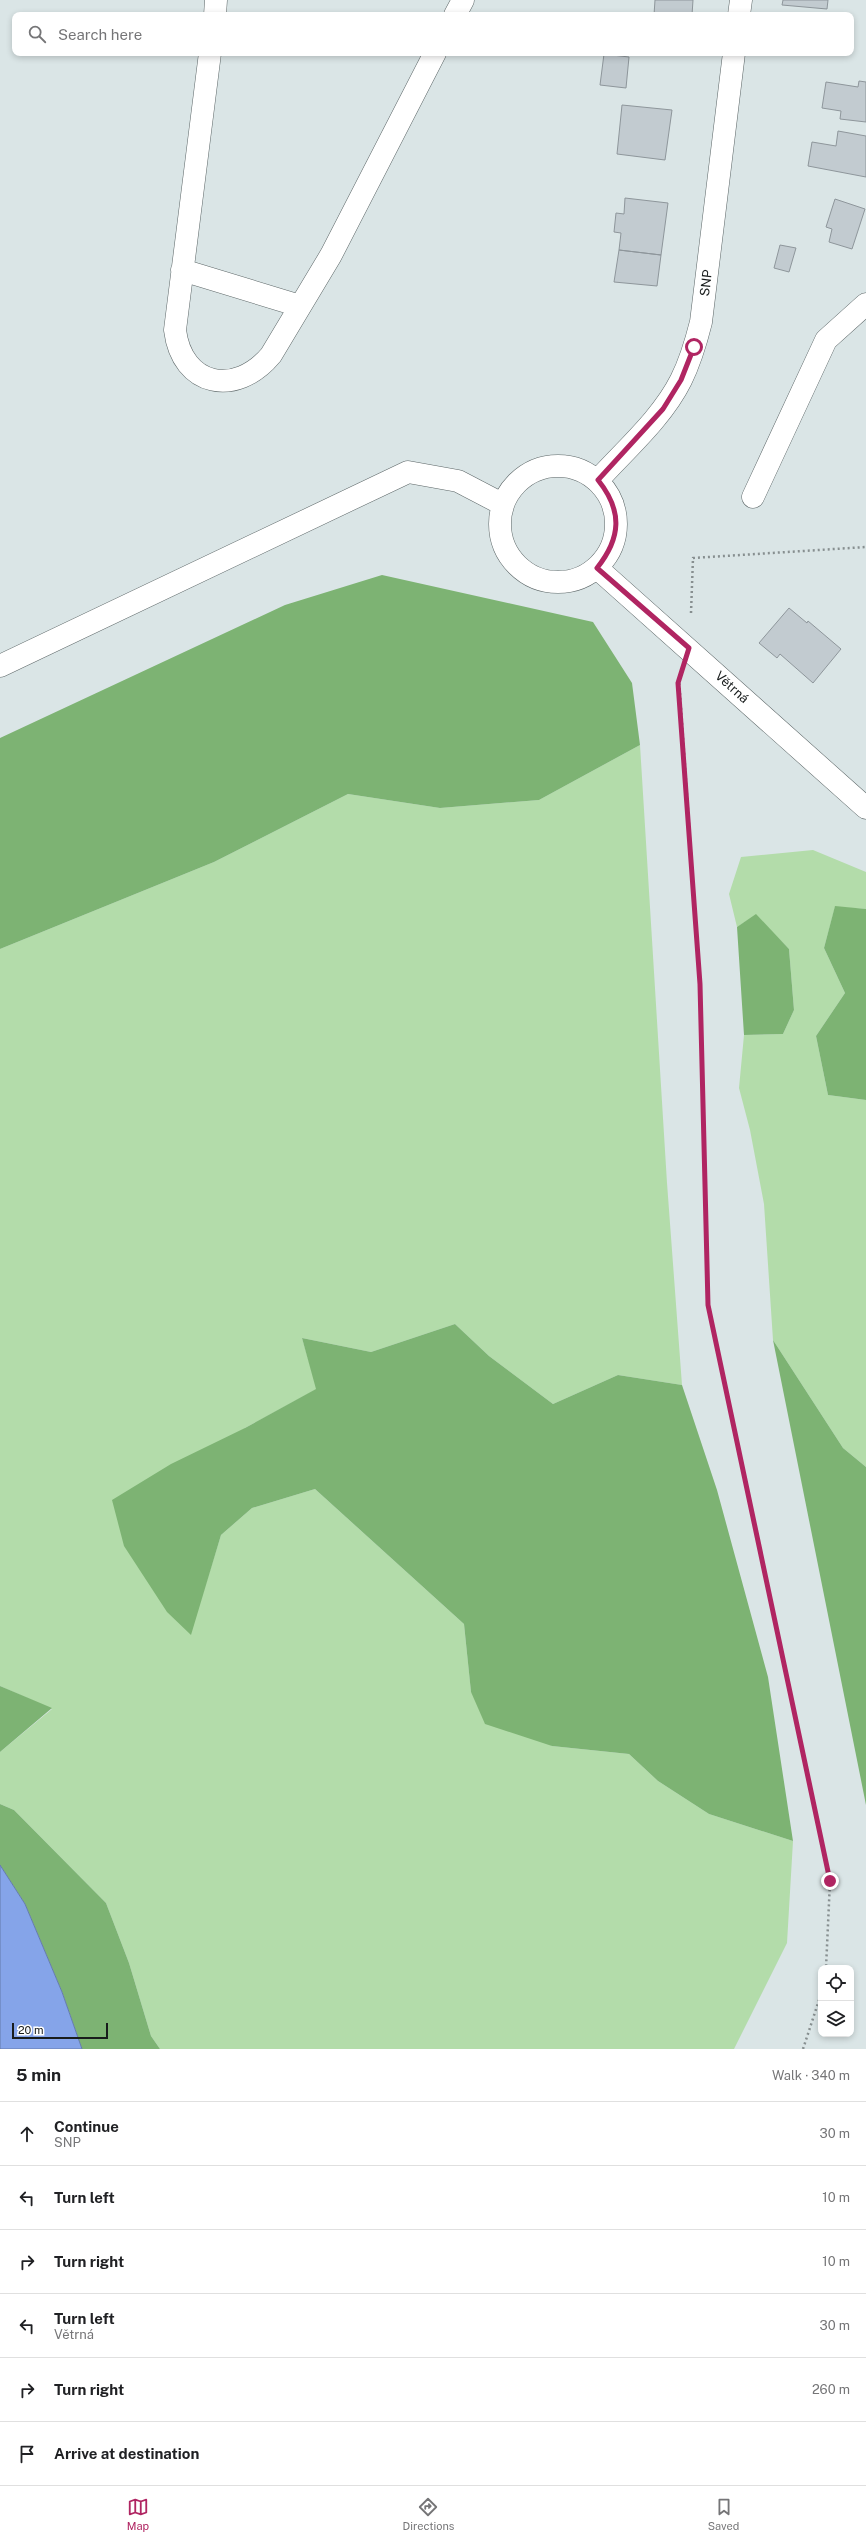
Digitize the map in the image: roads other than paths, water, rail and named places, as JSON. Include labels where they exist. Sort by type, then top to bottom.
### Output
[{"type":"street","points":[[215,12],[216,0]]},
{"type":"street","points":[[457,12],[463,0]]},
{"type":"street","points":[[739,12],[741,0]]},
{"type":"street","points":[[210,56],[175,330],[177,345],[184,361],[197,373],[212,380],[230,381],[246,377],[260,368],[271,355],[331,255],[433,56]]},
{"type":"street","name":"SNP","points":[[598,480],[663,409],[681,380],[694,347],[701,322],[734,56]]},
{"type":"street","points":[[182,270],[300,306]]},
{"type":"street","points":[[753,497],[826,340],[866,304]]},
{"type":"street","points":[[553,465],[574,467],[598,480],[610,494],[618,522],[610,552],[597,568],[574,581],[552,583],[528,575],[507,554],[500,534],[502,504],[513,486],[531,471],[553,465]]},
{"type":"street","points":[[0,666],[408,472],[458,481],[502,504]]},
{"type":"street","name":"Větrná","points":[[597,568],[689,648],[866,808]]},
{"type":"water","points":[[0,1865],[25,1904],[62,1992],[82,2049],[0,2049]]}]
